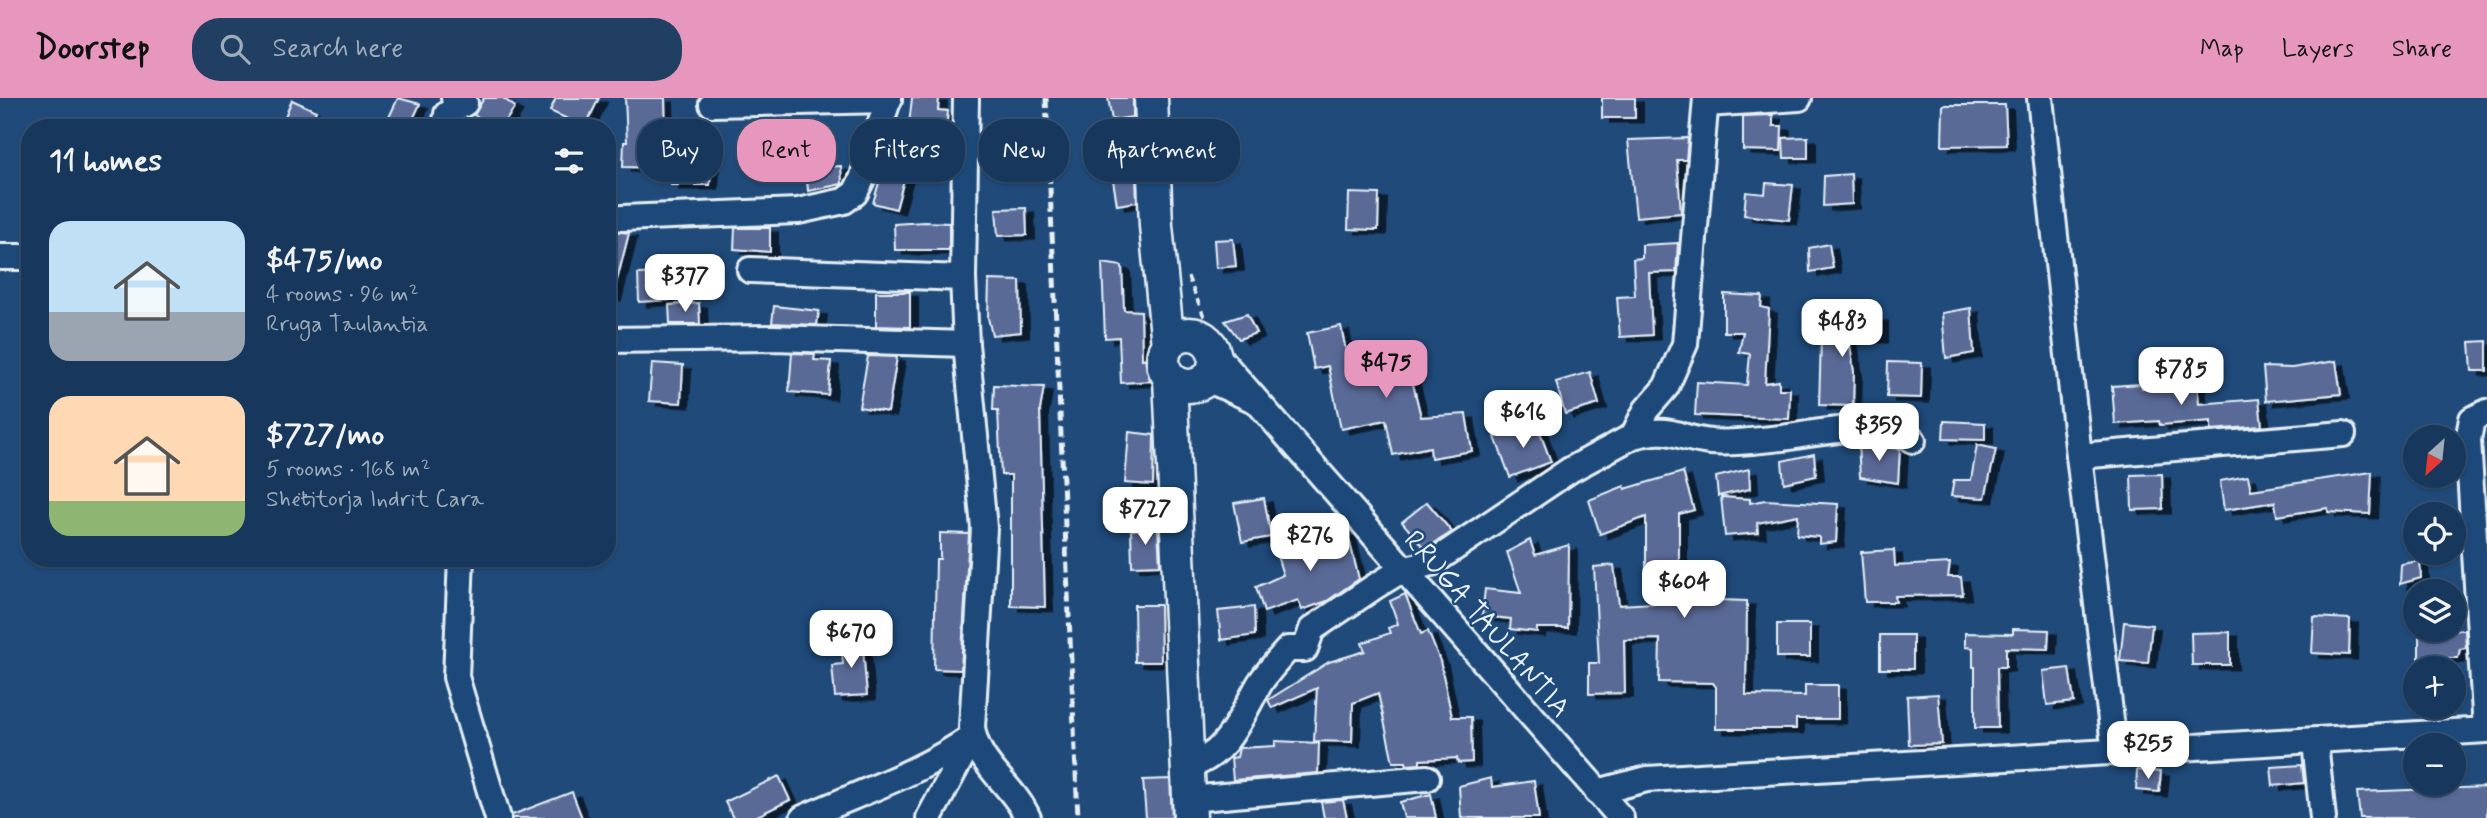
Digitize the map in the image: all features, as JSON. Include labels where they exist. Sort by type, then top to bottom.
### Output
[{"type":"main road","points":[[1151,98],[1156,226],[1168,345],[1164,364],[1198,366]]},
{"type":"main road","points":[[1162,268],[1198,366],[1175,427],[1189,808]]},
{"type":"street","points":[[929,818],[973,737],[984,527],[965,345],[963,278],[966,98]]},
{"type":"street","points":[[1633,436],[1646,410],[1666,387],[1685,344],[1706,101],[1799,98]]},
{"type":"street","points":[[2040,98],[2115,752]]},
{"type":"street","points":[[622,218],[798,211],[844,201],[855,193],[862,179],[889,99],[712,104]]},
{"type":"street","points":[[446,119],[447,114],[462,100]]},
{"type":"street","points":[[0,257],[21,257]]},
{"type":"street","points":[[750,270],[963,278]]},
{"type":"street","points":[[616,340],[773,338],[965,345]]},
{"type":"street","name":"RRUGA TAULANTIA","points":[[1198,366],[1258,403],[1620,818]]},
{"type":"street","points":[[1597,792],[1647,779],[2486,730],[2468,440],[2472,419],[2487,412]]},
{"type":"street","points":[[1187,766],[1209,758],[1222,746],[1238,726],[1261,681],[1288,649],[1305,649],[1312,629],[1402,570],[1432,563],[1570,470],[1633,436],[1662,429],[1724,443],[1868,428],[1892,429],[1908,435],[1913,440]]},
{"type":"street","points":[[2079,456],[2343,434]]},
{"type":"street","points":[[461,567],[456,677],[498,818]]},
{"type":"street","points":[[803,818],[902,778],[945,756],[973,737]]},
{"type":"street","points":[[973,737],[984,759],[1018,801],[1028,818]]},
{"type":"street","points":[[2315,742],[2323,818]]},
{"type":"street","points":[[1189,808],[1427,778]]},
{"type":"building","points":[[398,98],[420,104],[413,119],[388,119]]},
{"type":"building","points":[[484,98],[503,98],[515,107],[507,119],[480,119],[474,115]]},
{"type":"building","points":[[556,98],[599,98],[589,119],[568,119],[550,111]]},
{"type":"building","points":[[625,98],[665,98],[666,119],[637,119],[637,167],[623,167],[624,142],[627,142]]},
{"type":"building","points":[[912,98],[939,98],[938,110],[948,111],[947,119],[910,119]]},
{"type":"building","points":[[1108,98],[1133,98],[1133,117],[1112,119]]},
{"type":"building","points":[[1602,98],[1635,98],[1635,118],[1602,118]]},
{"type":"building","points":[[292,100],[316,111],[313,119],[284,119]]},
{"type":"building","points":[[1943,105],[2005,105],[2007,145],[1942,146]]},
{"type":"building","points":[[1773,115],[1773,126],[1782,126],[1781,151],[1743,150],[1743,116]]},
{"type":"building","points":[[1808,137],[1808,158],[1784,158],[1783,138]]},
{"type":"building","points":[[1688,138],[1686,160],[1677,160],[1681,213],[1636,217],[1628,140]]},
{"type":"building","points":[[836,166],[841,166],[842,184],[808,191],[807,182],[836,182]]},
{"type":"building","points":[[1851,174],[1852,204],[1823,206],[1824,176]]},
{"type":"building","points":[[671,182],[710,182],[710,185],[671,185]]},
{"type":"building","points":[[879,182],[903,182],[896,209],[873,203]]},
{"type":"building","points":[[1113,182],[1136,182],[1137,202],[1117,205]]},
{"type":"building","points":[[1766,183],[1793,185],[1789,220],[1744,215],[1746,192],[1765,194]]},
{"type":"building","points":[[1349,193],[1379,194],[1378,230],[1348,229]]},
{"type":"building","points":[[1026,208],[1027,235],[998,236],[996,209]]},
{"type":"building","points":[[949,223],[949,250],[895,250],[894,224]]},
{"type":"building","points":[[735,228],[770,228],[770,252],[734,249]]},
{"type":"building","points":[[616,231],[629,233],[616,284]]},
{"type":"building","points":[[1233,239],[1236,266],[1216,268],[1214,240]]},
{"type":"building","points":[[1678,243],[1676,272],[1649,273],[1652,335],[1620,337],[1617,297],[1635,296],[1633,259],[1642,258],[1642,245]]},
{"type":"building","points":[[1829,244],[1833,268],[1810,272],[1809,248]]},
{"type":"building","points":[[1102,263],[1122,266],[1124,310],[1141,311],[1142,359],[1150,358],[1152,381],[1121,383],[1119,337],[1105,338]]},
{"type":"building","points":[[668,273],[669,300],[639,302],[638,274]]},
{"type":"building","points":[[989,280],[1020,281],[1021,332],[992,335],[988,318]]},
{"type":"building","points":[[876,292],[910,292],[910,327],[876,326]]},
{"type":"building","points":[[1724,294],[1762,296],[1761,307],[1769,309],[1765,383],[1779,381],[1779,389],[1790,389],[1789,419],[1695,415],[1697,382],[1747,385],[1750,354],[1739,352],[1743,332],[1724,332]]},
{"type":"building","points":[[699,303],[700,324],[670,324],[669,305]]},
{"type":"building","points":[[774,306],[819,311],[817,325],[772,323]]},
{"type":"building","points":[[1971,308],[1974,353],[1946,358],[1942,313]]},
{"type":"building","points":[[1247,314],[1256,333],[1239,339],[1225,321]]},
{"type":"building","points":[[1880,317],[1880,338],[1849,338],[1854,372],[1853,406],[1819,405],[1821,339],[1826,320],[1857,322],[1857,318]]},
{"type":"building","points":[[1341,326],[1350,371],[1407,359],[1421,417],[1466,414],[1472,451],[1431,458],[1430,447],[1393,455],[1386,420],[1341,429],[1328,366],[1314,369],[1307,333]]},
{"type":"building","points":[[2487,341],[2487,371],[2472,371],[2470,342]]},
{"type":"building","points":[[792,353],[815,354],[814,360],[831,361],[828,395],[789,392]]},
{"type":"building","points":[[868,356],[897,357],[888,412],[859,407]]},
{"type":"building","points":[[2336,361],[2341,394],[2266,401],[2263,367],[2292,368]]},
{"type":"building","points":[[1888,362],[1922,363],[1921,398],[1887,397]]},
{"type":"building","points":[[652,363],[683,365],[681,403],[649,401]]},
{"type":"building","points":[[1590,372],[1599,404],[1565,414],[1556,382]]},
{"type":"building","points":[[2197,383],[2199,404],[2259,399],[2262,426],[2211,430],[2211,421],[2160,425],[2159,421],[2115,424],[2112,386],[2141,384],[2142,388]]},
{"type":"building","points":[[994,385],[1044,387],[1040,410],[1045,607],[1011,606],[1011,475],[1001,475],[998,410],[993,410]]},
{"type":"building","points":[[1944,421],[1985,423],[1985,440],[1943,439]]},
{"type":"building","points":[[1536,422],[1551,462],[1510,477],[1495,437]]},
{"type":"building","points":[[1129,432],[1154,435],[1153,485],[1125,483]]},
{"type":"building","points":[[1858,443],[1900,449],[1898,483],[1860,477]]},
{"type":"building","points":[[1977,445],[1996,449],[1985,498],[1951,496],[1954,480],[1971,480]]},
{"type":"building","points":[[1814,454],[1816,476],[1784,483],[1782,461]]},
{"type":"building","points":[[1749,469],[1750,489],[1718,496],[1716,477]]},
{"type":"building","points":[[1683,472],[1694,510],[1679,514],[1679,585],[1692,584],[1692,599],[1747,601],[1746,695],[1805,696],[1805,685],[1838,685],[1838,719],[1796,719],[1796,729],[1716,729],[1716,687],[1713,683],[1659,682],[1660,639],[1624,640],[1625,693],[1589,694],[1589,663],[1599,663],[1594,567],[1614,565],[1619,605],[1654,603],[1654,570],[1646,570],[1646,517],[1600,534],[1589,500],[1624,486],[1625,489]]},
{"type":"building","points":[[2372,472],[2370,514],[2328,512],[2328,508],[2277,516],[2275,502],[2224,510],[2220,481],[2248,476],[2251,490]]},
{"type":"building","points":[[2162,474],[2163,509],[2132,510],[2131,475]]},
{"type":"building","points":[[1721,497],[1750,499],[1750,503],[1765,500],[1838,504],[1836,542],[1819,544],[1819,537],[1797,535],[1798,515],[1757,523],[1758,533],[1725,536]]},
{"type":"building","points":[[1264,498],[1271,537],[1242,542],[1234,503]]},
{"type":"building","points":[[1427,502],[1452,532],[1425,549],[1402,522]]},
{"type":"building","points":[[1158,528],[1160,565],[1132,566],[1131,530]]},
{"type":"building","points":[[1347,531],[1359,579],[1327,601],[1302,610],[1298,600],[1264,612],[1256,587],[1283,575],[1273,543],[1296,532],[1302,552]]},
{"type":"building","points":[[940,533],[969,534],[961,670],[934,669],[936,559],[940,559]]},
{"type":"building","points":[[1530,540],[1535,555],[1569,545],[1568,628],[1537,628],[1537,632],[1510,629],[1511,619],[1482,616],[1485,589],[1521,593],[1507,552]]},
{"type":"building","points":[[1894,550],[1895,566],[1950,563],[1948,577],[1961,577],[1963,595],[1895,596],[1896,602],[1865,602],[1861,552]]},
{"type":"building","points":[[2401,564],[2420,565],[2421,578],[2403,579],[2403,583],[2400,584]]},
{"type":"building","points":[[1405,594],[1421,634],[1428,631],[1440,661],[1452,717],[1471,717],[1472,762],[1458,763],[1457,758],[1420,760],[1420,764],[1407,765],[1406,762],[1393,762],[1378,693],[1353,703],[1352,742],[1314,741],[1317,688],[1272,708],[1268,700],[1329,662],[1365,651],[1362,643],[1390,633],[1388,628],[1398,624],[1390,601]]},
{"type":"building","points":[[1134,605],[1160,605],[1161,662],[1135,662]]},
{"type":"building","points":[[1254,607],[1255,635],[1221,640],[1218,611]]},
{"type":"building","points":[[2314,617],[2350,619],[2349,655],[2312,653]]},
{"type":"building","points":[[2124,622],[2152,625],[2148,663],[2120,661]]},
{"type":"building","points":[[1777,624],[1810,624],[1810,657],[1777,657]]},
{"type":"building","points":[[2013,629],[2049,630],[2048,649],[2006,648],[2006,667],[1997,667],[1998,728],[1975,728],[1973,648],[1965,647],[1965,633],[2013,634]]},
{"type":"building","points":[[2230,632],[2230,665],[2192,665],[2191,633]]},
{"type":"building","points":[[1880,635],[1913,635],[1913,669],[1880,669]]},
{"type":"building","points":[[862,638],[867,695],[835,697],[832,665],[843,664],[841,640]]},
{"type":"building","points":[[2419,642],[2466,642],[2466,648],[2460,649],[2458,656],[2419,656]]},
{"type":"building","points":[[2069,668],[2074,702],[2047,705],[2043,671]]},
{"type":"building","points":[[1938,694],[1942,744],[1909,745],[1907,696]]},
{"type":"building","points":[[1275,741],[1319,743],[1318,773],[1233,780],[1231,758],[1237,757],[1239,748],[1275,746]]},
{"type":"building","points":[[2302,765],[2304,783],[2273,786],[2271,767]]},
{"type":"building","points":[[2137,770],[2161,772],[2159,792],[2136,790]]},
{"type":"building","points":[[779,776],[790,800],[753,818],[733,818],[725,802]]},
{"type":"building","points":[[1491,778],[1492,787],[1534,781],[1539,818],[1461,818],[1459,786]]},
{"type":"building","points":[[1170,779],[1172,818],[1146,818],[1143,780]]},
{"type":"building","points":[[2487,787],[2487,818],[2360,818],[2357,792],[2403,790],[2403,796],[2466,796],[2466,788]]},
{"type":"building","points":[[572,792],[582,818],[512,818],[512,815]]},
{"type":"building","points":[[1431,794],[1436,818],[1404,818],[1400,802]]},
{"type":"building","points":[[1343,800],[1347,818],[1324,818],[1321,802]]},
{"type":"railway","points":[[1046,98],[1078,818]]}]
